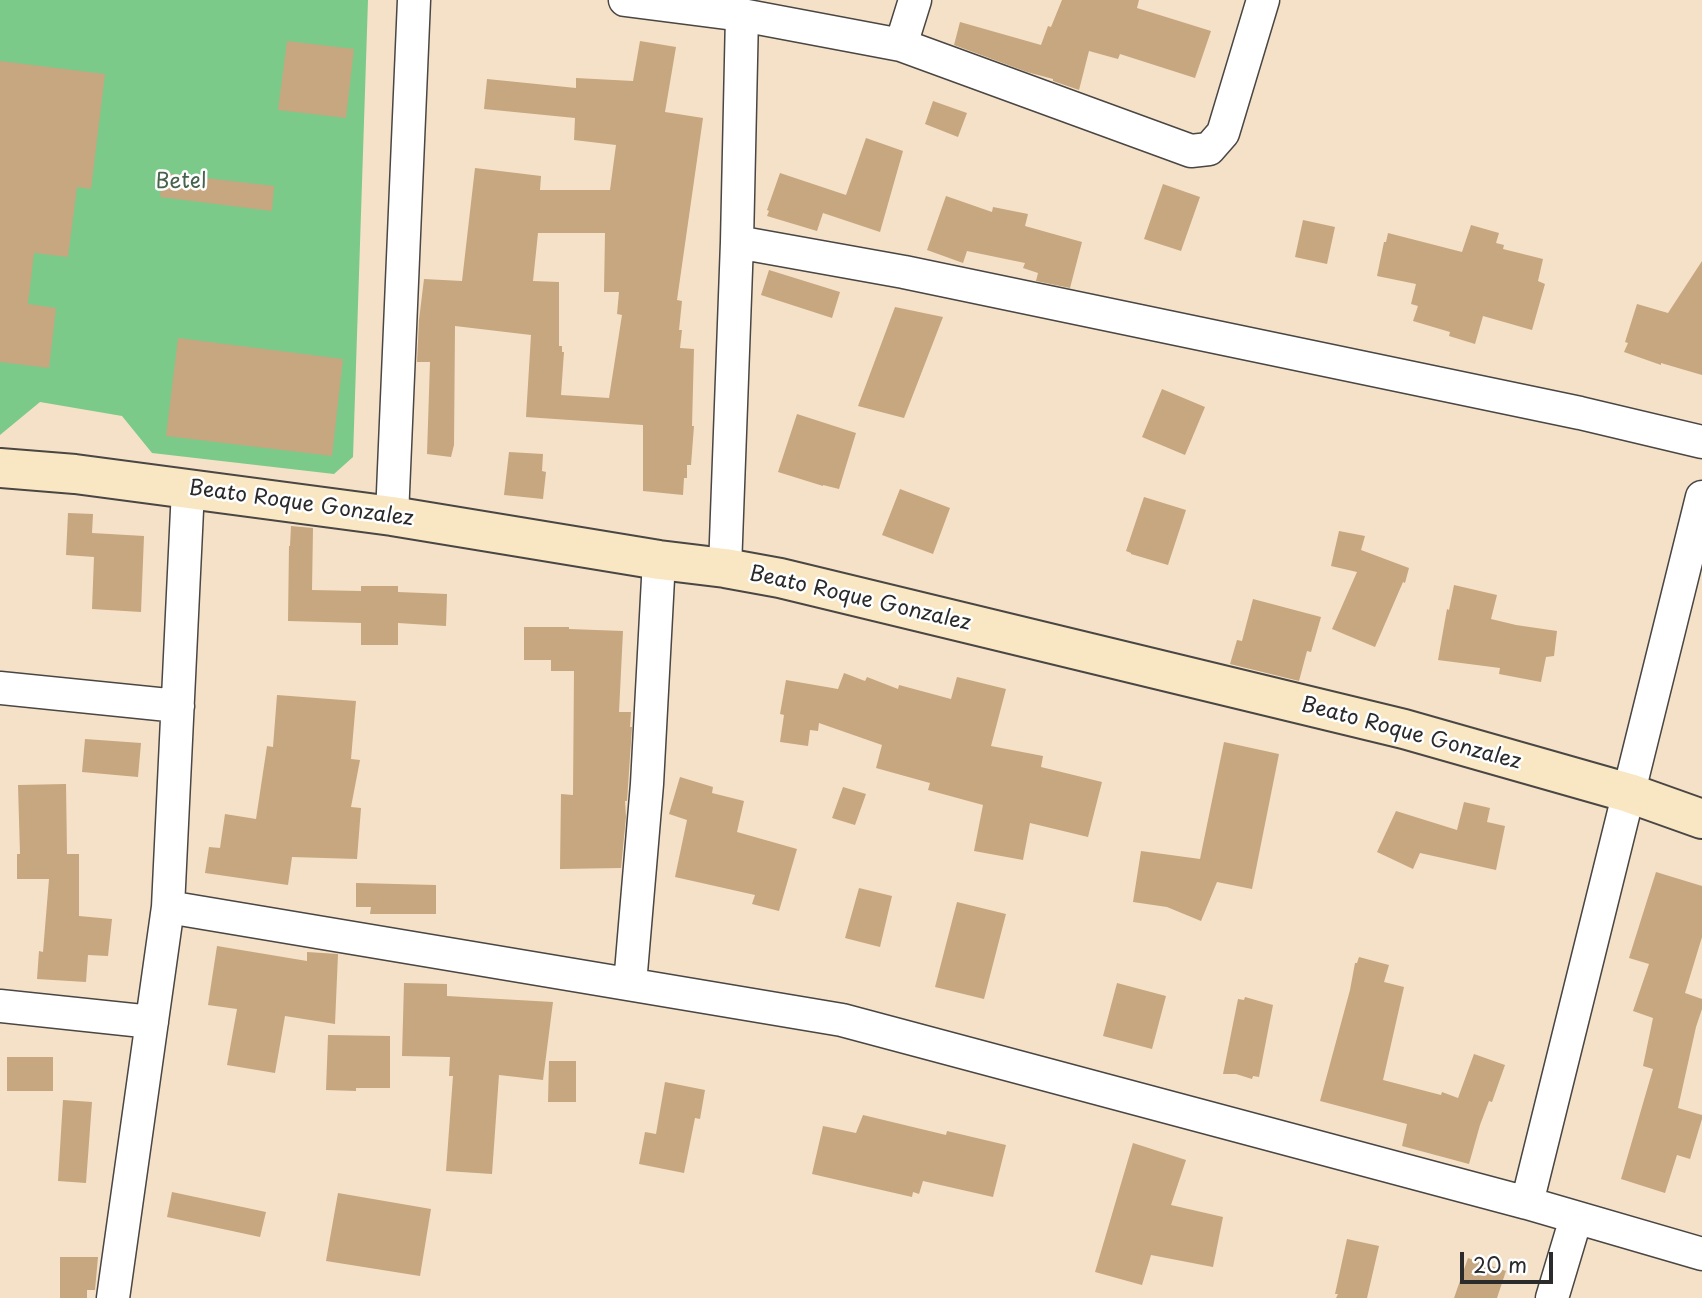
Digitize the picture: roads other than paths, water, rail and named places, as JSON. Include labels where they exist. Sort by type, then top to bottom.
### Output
[{"type":"street","points":[[392,516],[414,0]]},
{"type":"street","points":[[625,0],[743,15],[901,45],[1191,151],[1209,149],[1223,133],[1263,0]]},
{"type":"street","points":[[901,45],[915,0]]},
{"type":"street","points":[[725,568],[743,15]]},
{"type":"street","points":[[737,242],[904,272],[1580,413],[1702,442]]},
{"type":"street","name":"Beato Roque Gonzalez","points":[[0,468],[75,474],[392,516],[780,578],[1404,729],[1629,793],[1702,818]]},
{"type":"street","points":[[113,1298],[168,907],[188,489]]},
{"type":"street","points":[[1527,1203],[1702,497]]},
{"type":"street","points":[[630,984],[646,784],[659,560]]},
{"type":"street","points":[[0,688],[178,706]]},
{"type":"street","points":[[168,907],[842,1020],[1527,1203],[1702,1254]]},
{"type":"street","points":[[0,1006],[152,1022]]},
{"type":"street","points":[[1552,1298],[1576,1218]]},
{"type":"park label","name":"Betel","points":[[181,182]]}]
